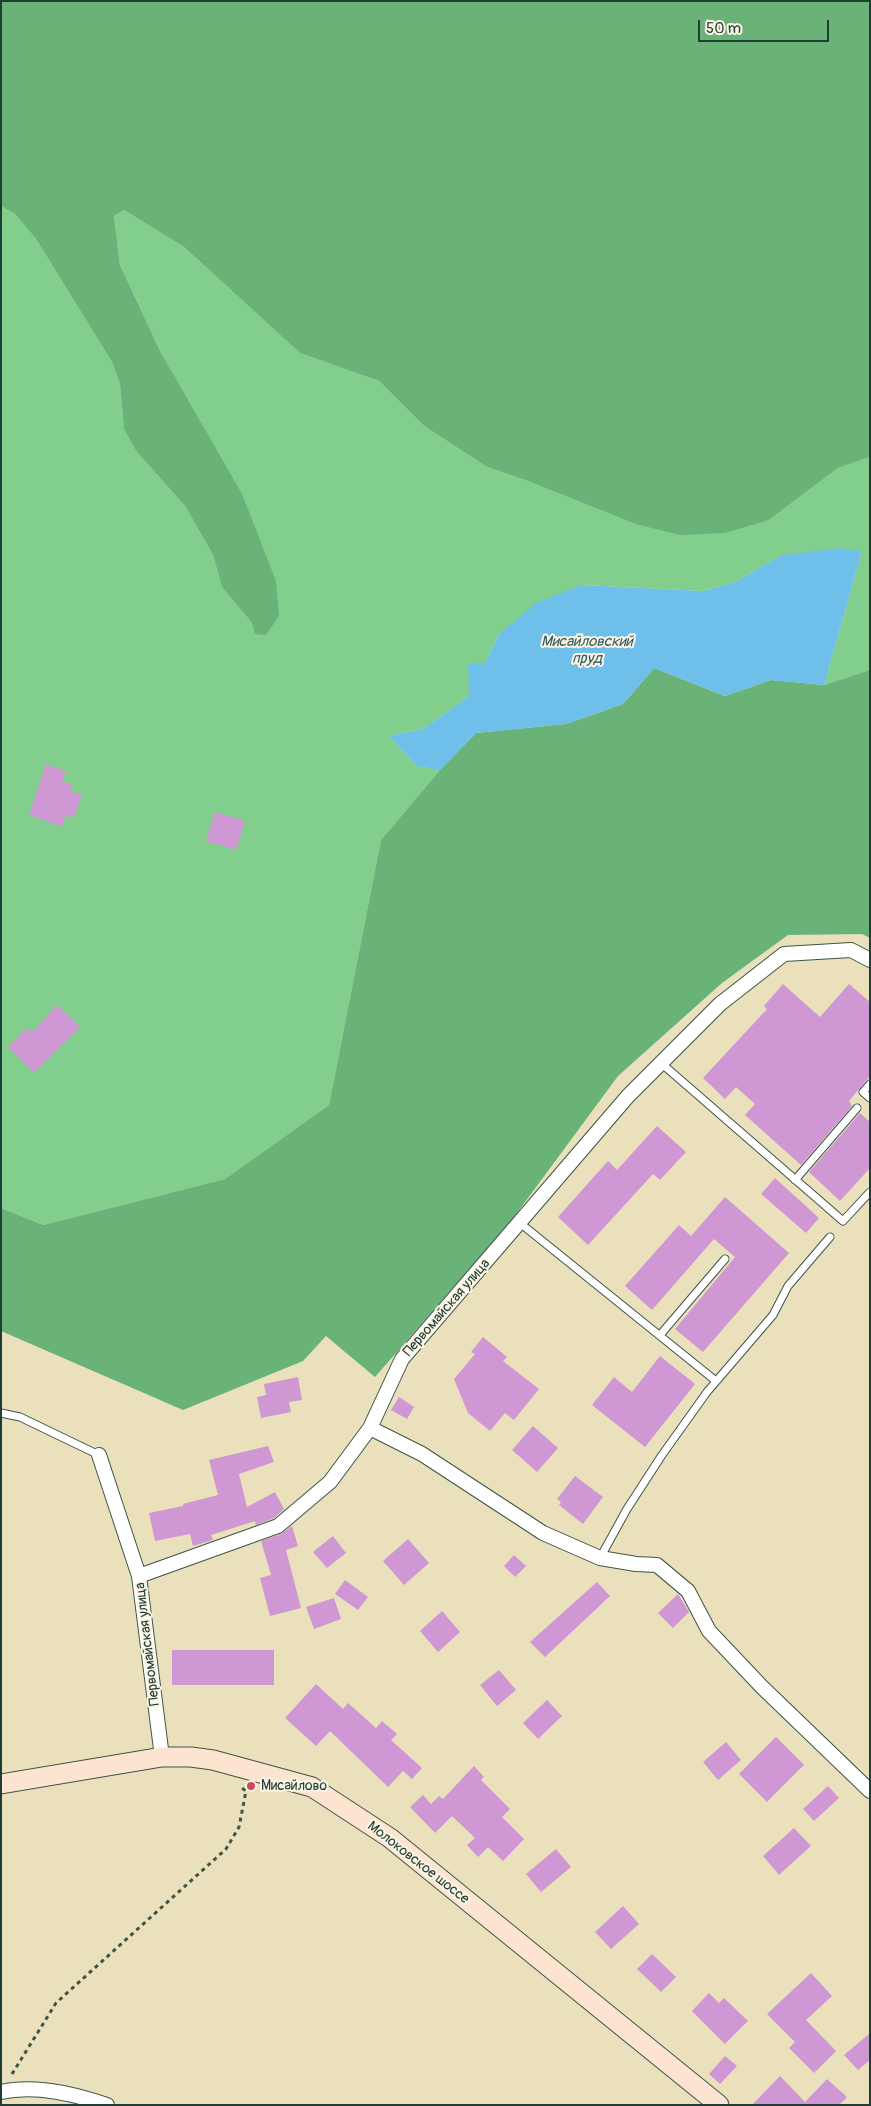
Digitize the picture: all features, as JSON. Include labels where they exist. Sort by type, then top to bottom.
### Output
[{"type":"main road","name":"Молоковское шоссе","points":[[1,1784],[162,1757],[191,1757],[213,1760],[312,1787],[390,1838],[719,2105]]},
{"type":"street","name":"Первомайская улица","points":[[162,1757],[139,1576],[278,1526],[330,1482],[370,1428],[402,1359],[628,1096],[720,1004],[784,954],[851,950],[870,960]]},
{"type":"street","points":[[370,1428],[422,1454],[543,1533],[600,1558],[636,1564],[657,1565],[688,1592],[709,1631],[762,1687],[870,1791]]},
{"type":"street","points":[[98,1455],[139,1576]]},
{"type":"street","points":[[1,2092],[38,2090],[78,2095],[107,2105]]},
{"type":"lane","points":[[661,1063],[844,1221],[870,1192]]},
{"type":"lane","points":[[870,1084],[863,1092],[870,1098]]},
{"type":"lane","points":[[795,1180],[857,1108]]},
{"type":"lane","points":[[520,1223],[716,1381]]},
{"type":"lane","points":[[600,1558],[662,1456],[716,1381],[773,1315],[788,1286],[830,1237]]},
{"type":"lane","points":[[660,1335],[725,1259]]},
{"type":"lane","points":[[1,1413],[20,1417],[98,1455]]},
{"type":"path","points":[[12,2074],[56,2004],[226,1849],[239,1827],[246,1791],[240,1786]]},
{"type":"green space","points":[[1,1],[870,1],[870,457],[838,468],[769,520],[725,533],[680,535],[636,524],[531,482],[487,467],[424,426],[379,381],[300,353],[184,247],[124,210],[114,216],[120,265],[161,353],[242,494],[276,581],[279,616],[266,635],[255,634],[252,623],[222,587],[213,555],[185,506],[136,451],[124,429],[120,384],[112,362],[36,239],[15,214],[1,206]]},
{"type":"green space","points":[[1,206],[15,214],[36,239],[112,362],[120,384],[124,429],[136,451],[185,506],[213,555],[222,587],[252,623],[266,635],[161,353],[120,265],[114,216],[124,210],[184,247],[300,353],[379,381],[424,426],[487,467],[531,482],[769,520],[838,468],[870,457],[870,670],[824,685],[862,551],[782,555],[735,582],[703,591],[581,585],[499,634],[469,696],[423,729],[389,736],[416,766],[440,770],[381,840],[329,1105],[225,1179],[43,1225],[1,1208]]},
{"type":"green space","points":[[654,668],[725,696],[771,680],[824,685],[870,670],[870,938],[862,934],[788,935],[722,983],[618,1076],[511,1221],[375,1377],[326,1336],[303,1361],[183,1410],[1,1331],[1,1208],[43,1225],[225,1179],[329,1105],[381,840],[440,770],[476,733],[566,724],[623,704]]},
{"type":"water","name":"Мисайловский пруд","points":[[839,548],[862,551],[824,685],[771,680],[725,696],[654,668],[623,704],[566,724],[476,733],[440,770],[416,766],[389,736],[423,729],[469,696],[468,664],[485,663],[499,634],[536,603],[581,585],[703,591],[735,582],[782,555]]},
{"type":"building","points":[[46,764],[66,771],[62,781],[72,784],[70,791],[82,795],[74,817],[65,816],[62,827],[29,815]]},
{"type":"building","points":[[215,812],[245,821],[236,850],[206,841]]},
{"type":"building","points":[[783,984],[820,1017],[849,984],[870,1002],[870,1076],[849,1101],[852,1106],[801,1165],[745,1115],[755,1104],[736,1087],[725,1099],[703,1078],[767,1009],[764,1006]]},
{"type":"building","points":[[57,1005],[80,1027],[34,1073],[8,1047],[27,1028],[31,1033]]},
{"type":"building","points":[[860,1113],[870,1122],[870,1168],[840,1201],[809,1172]]},
{"type":"building","points":[[657,1126],[686,1152],[660,1180],[653,1174],[588,1245],[558,1217],[608,1161],[617,1170]]},
{"type":"building","points":[[775,1178],[819,1218],[806,1233],[761,1194]]},
{"type":"building","points":[[725,1197],[789,1253],[703,1352],[675,1329],[735,1257],[714,1239],[652,1310],[625,1286],[679,1225],[691,1236]]},
{"type":"building","points":[[483,1337],[507,1357],[503,1361],[539,1389],[514,1420],[505,1413],[490,1431],[468,1413],[454,1379],[475,1354],[471,1352]]},
{"type":"building","points":[[660,1356],[695,1384],[645,1447],[592,1405],[614,1377],[632,1392]]},
{"type":"building","points":[[298,1377],[302,1400],[289,1402],[291,1412],[261,1418],[257,1397],[266,1395],[264,1384]]},
{"type":"building","points":[[399,1397],[414,1407],[407,1419],[391,1410]]},
{"type":"building","points":[[533,1426],[558,1448],[537,1472],[512,1450]]},
{"type":"building","points":[[268,1446],[274,1462],[239,1474],[247,1507],[275,1492],[284,1509],[274,1518],[256,1525],[255,1521],[211,1535],[213,1540],[193,1546],[190,1534],[155,1541],[149,1513],[183,1506],[183,1504],[218,1495],[209,1460]]},
{"type":"building","points":[[575,1476],[603,1497],[583,1524],[559,1505],[561,1502],[557,1499]]},
{"type":"building","points":[[292,1526],[298,1546],[286,1550],[301,1608],[270,1616],[260,1578],[271,1575],[261,1541],[281,1534]]},
{"type":"building","points":[[333,1536],[346,1553],[327,1568],[313,1552]]},
{"type":"building","points":[[408,1539],[429,1563],[404,1585],[383,1561]]},
{"type":"building","points":[[514,1555],[526,1566],[515,1577],[504,1566]]},
{"type":"building","points":[[345,1580],[368,1597],[358,1610],[335,1594]]},
{"type":"building","points":[[597,1582],[610,1596],[545,1657],[530,1642]]},
{"type":"building","points":[[678,1594],[689,1612],[673,1628],[658,1613]]},
{"type":"building","points":[[334,1598],[341,1619],[314,1629],[306,1607]]},
{"type":"building","points":[[442,1611],[460,1632],[438,1652],[420,1631]]},
{"type":"building","points":[[172,1650],[274,1650],[274,1685],[172,1685]]},
{"type":"building","points":[[499,1670],[516,1690],[497,1706],[480,1685]]},
{"type":"building","points":[[316,1684],[343,1709],[348,1703],[376,1728],[382,1721],[397,1734],[391,1740],[422,1768],[412,1779],[403,1771],[388,1787],[330,1731],[316,1746],[285,1718]]},
{"type":"building","points":[[547,1700],[562,1716],[538,1739],[523,1723]]},
{"type":"building","points":[[776,1737],[804,1765],[767,1802],[739,1774]]},
{"type":"building","points":[[726,1742],[741,1760],[718,1780],[703,1762]]},
{"type":"building","points":[[474,1766],[484,1777],[481,1780],[510,1809],[502,1817],[524,1839],[503,1861],[488,1847],[478,1857],[467,1845],[475,1838],[452,1816],[435,1833],[410,1807],[423,1795],[431,1804],[439,1796],[443,1799]]},
{"type":"building","points":[[828,1786],[839,1798],[814,1821],[803,1809]]},
{"type":"building","points":[[794,1828],[811,1846],[779,1875],[763,1856]]},
{"type":"building","points":[[556,1849],[571,1867],[541,1892],[526,1874]]},
{"type":"building","points":[[623,1906],[639,1924],[611,1949],[595,1932]]},
{"type":"building","points":[[652,1954],[676,1977],[661,1992],[637,1969]]},
{"type":"building","points":[[811,1973],[832,1996],[806,2020],[836,2051],[814,2073],[789,2048],[795,2042],[767,2014]]},
{"type":"building","points":[[709,1993],[719,2003],[724,1998],[748,2021],[725,2044],[692,2011]]},
{"type":"building","points":[[870,2033],[870,2060],[858,2070],[844,2055]]},
{"type":"building","points":[[725,2056],[737,2066],[720,2084],[709,2074]]},
{"type":"building","points":[[780,2076],[805,2102],[827,2079],[847,2097],[839,2105],[752,2105]]},
{"type":"place","name":"Мисайлово","points":[[251,1786]]}]
